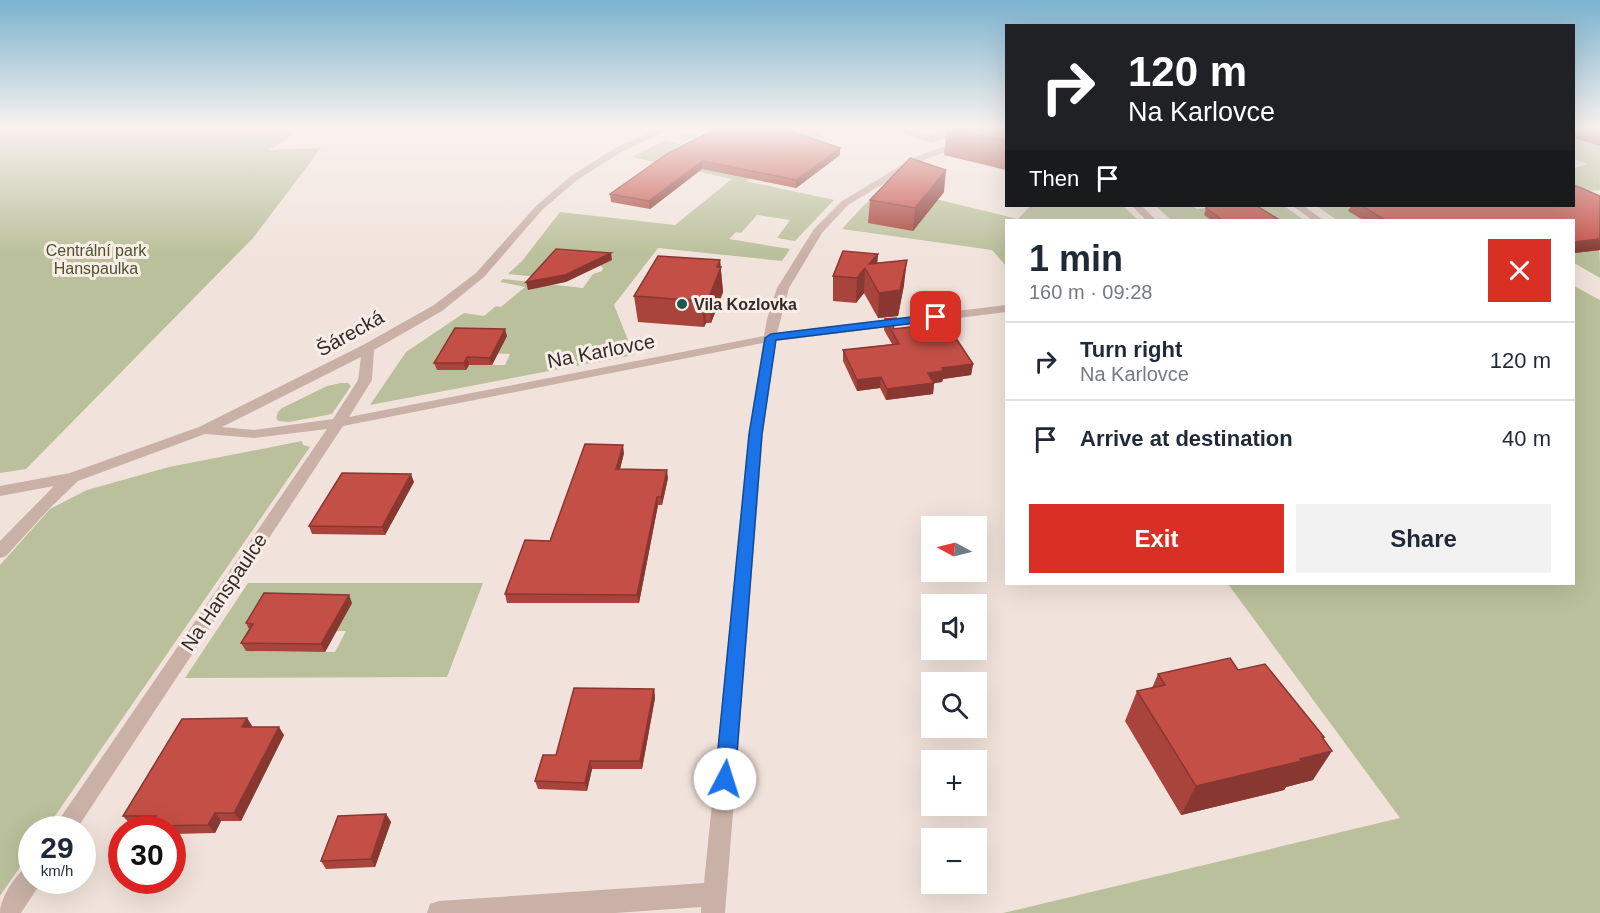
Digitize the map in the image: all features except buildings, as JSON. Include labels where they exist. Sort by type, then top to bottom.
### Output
[{"type":"street","name":"Šárecká","points":[[0,491],[73,477],[204,430],[368,348],[438,308],[480,275],[539,208],[561,188],[589,170]]},
{"type":"street","points":[[439,913],[714,903],[756,434],[773,319],[783,288],[818,231],[845,203],[900,170]]},
{"type":"street","points":[[1138,207],[1150,219]]},
{"type":"street","points":[[1299,207],[1317,219]]},
{"type":"street","name":"Na Karlovce","points":[[204,430],[254,434],[338,423],[771,338],[1005,309]]},
{"type":"street","name":"Na Hanspaulce","points":[[72,816],[338,423],[365,380],[368,348]]},
{"type":"street","points":[[0,552],[43,505],[73,477]]},
{"type":"street","points":[[7,913],[20,894]]},
{"type":"green space","name":"Centrální park Hanspaulka","points":[[0,170],[305,170],[253,238],[26,469],[0,473]]},
{"type":"green space","points":[[689,170],[765,170],[746,181],[834,200],[795,241],[777,238],[790,220],[757,215],[741,233],[736,232],[729,239],[790,249],[782,261],[658,248],[614,305],[634,355],[370,405],[406,352],[464,313],[484,316],[496,306],[501,307],[525,287],[500,282],[503,279],[583,288],[593,274],[602,271],[603,268],[600,265],[538,277],[508,274],[522,261],[560,212],[675,225],[732,179]],"holes":[[[440,351],[510,354],[505,365],[469,365],[466,370],[444,358],[436,358]]]},
{"type":"green space","points":[[1575,170],[1600,170],[1600,190],[1587,191],[1575,186]]},
{"type":"green space","points":[[886,187],[1018,219],[1005,219],[1005,265],[992,250],[842,229],[863,206]]},
{"type":"green space","points":[[1581,205],[1598,239],[1600,278],[1575,264],[1575,219],[1504,219]]},
{"type":"green space","points":[[1029,207],[1124,207],[1137,219],[1018,219]]},
{"type":"green space","points":[[1157,207],[1206,208],[1209,211],[1204,212],[1213,219],[1170,219]]},
{"type":"green space","points":[[1239,207],[1285,207],[1303,219],[1266,219]]},
{"type":"green space","points":[[1318,207],[1354,207],[1365,219],[1336,219]]},
{"type":"green space","points":[[1575,287],[1600,300],[1600,913],[1003,913],[1400,818],[1229,585],[1575,585]]},
{"type":"green space","points":[[348,383],[351,386],[332,414],[289,422],[278,421],[276,418],[282,408],[327,386]]},
{"type":"green space","points":[[302,441],[303,445],[310,447],[55,816],[18,816],[18,870],[0,896],[0,565],[50,509],[87,490],[169,467]]},
{"type":"green space","points":[[248,583],[483,583],[447,677],[185,678]],"holes":[[[337,631],[346,631],[335,652],[246,651]]]},
{"type":"place","name":"Vila Kozlovka","points":[[682,304]]},
{"type":"route","points":[[725,779],[756,434],[771,338],[936,317]]}]
